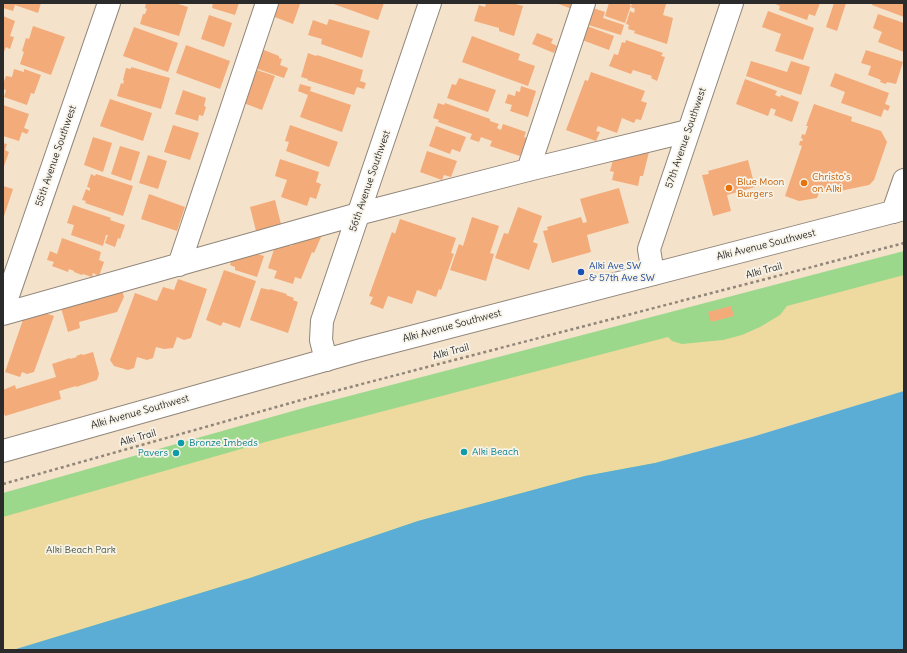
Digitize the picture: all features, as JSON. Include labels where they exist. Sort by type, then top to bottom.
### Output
[{"type":"street","name":"55th Avenue Southwest","points":[[3,310],[108,3]]},
{"type":"street","points":[[179,264],[267,3]]},
{"type":"street","name":"56th Avenue Southwest","points":[[326,360],[321,340],[322,321],[430,3]]},
{"type":"street","points":[[528,170],[584,3]]},
{"type":"street","name":"57th Avenue Southwest","points":[[653,274],[649,249],[732,3]]},
{"type":"street","points":[[3,314],[358,214],[528,170],[688,132]]},
{"type":"street","points":[[898,211],[904,180]]},
{"type":"street","name":"Alki Avenue Southwest","points":[[3,451],[326,360],[898,211]]},
{"type":"path","name":"Alki Trail","points":[[3,484],[312,397],[904,242]]},
{"type":"green space","name":"Alki Beach","points":[[904,251],[904,391],[13,650],[3,650],[3,493],[307,407]]},
{"type":"sand","name":"Alki Beach","points":[[904,275],[904,391],[752,437],[655,463],[585,476],[418,521],[250,578],[13,650],[3,650],[3,517],[269,441],[668,337],[672,341],[682,344],[723,340],[742,335],[760,327],[780,315],[787,306]]},
{"type":"water","points":[[904,391],[904,650],[13,650],[250,578],[418,521],[585,476],[655,463],[752,437]]},
{"type":"building","points":[[3,3],[41,3],[38,13],[15,5],[13,11],[3,8]]},
{"type":"building","points":[[146,3],[175,3],[188,7],[179,36],[140,24],[143,14],[145,14],[147,9],[145,8]]},
{"type":"building","points":[[213,3],[239,3],[235,15],[212,8]]},
{"type":"building","points":[[277,3],[300,4],[293,24],[272,16]]},
{"type":"building","points":[[331,3],[384,3],[378,20]]},
{"type":"building","points":[[486,3],[512,3],[523,6],[514,36],[499,31],[499,28],[474,21],[479,5],[485,7]]},
{"type":"building","points":[[556,3],[574,3],[572,9]]},
{"type":"building","points":[[609,3],[626,3],[631,5],[625,23],[605,16]]},
{"type":"building","points":[[632,3],[666,4],[663,15],[673,18],[667,44],[634,33],[635,31],[628,29],[629,25],[626,24],[630,11],[634,13],[635,9],[631,7]]},
{"type":"building","points":[[773,3],[820,3],[815,16],[809,14],[807,20],[779,10],[780,6]]},
{"type":"building","points":[[834,3],[846,3],[837,31],[826,27]]},
{"type":"building","points":[[872,3],[904,3],[904,17],[872,5]]},
{"type":"building","points":[[587,6],[605,12],[603,18],[624,25],[621,35],[582,23]]},
{"type":"building","points":[[768,11],[814,28],[803,60],[775,51],[781,34],[762,27]]},
{"type":"building","points":[[878,14],[904,23],[904,52],[878,42],[882,32],[873,28]]},
{"type":"building","points":[[209,15],[232,23],[224,47],[201,39]]},
{"type":"building","points":[[3,16],[15,21],[10,36],[14,37],[10,49],[6,47],[3,54]]},
{"type":"building","points":[[329,19],[370,31],[362,58],[321,44],[322,39],[308,35],[313,20],[327,25]]},
{"type":"building","points":[[33,26],[65,37],[51,75],[20,64],[26,38],[29,39]]},
{"type":"building","points":[[587,26],[614,36],[609,50],[582,40]]},
{"type":"building","points":[[134,27],[178,43],[168,72],[123,56]]},
{"type":"building","points":[[537,33],[553,39],[551,43],[557,46],[554,53],[532,44]]},
{"type":"building","points":[[472,36],[520,54],[518,60],[535,66],[528,86],[462,62]]},
{"type":"building","points":[[626,40],[663,53],[661,56],[665,57],[657,81],[651,78],[652,76],[633,70],[631,74],[609,66],[614,54],[618,55],[622,42],[625,43]]},
{"type":"building","points":[[186,45],[230,61],[220,89],[176,73]]},
{"type":"building","points":[[259,48],[279,56],[279,58],[282,59],[280,65],[288,68],[284,78],[252,67]]},
{"type":"building","points":[[866,50],[903,62],[896,84],[887,82],[886,84],[880,82],[881,80],[868,75],[871,66],[861,63]]},
{"type":"building","points":[[308,53],[363,70],[360,81],[366,83],[364,89],[357,87],[354,95],[301,77]]},
{"type":"building","points":[[751,61],[787,72],[791,61],[810,67],[801,95],[746,76]]},
{"type":"building","points":[[131,67],[170,78],[161,109],[117,96],[121,83],[123,84],[124,81],[126,68],[131,69]]},
{"type":"building","points":[[14,69],[24,72],[24,69],[41,75],[34,94],[31,93],[27,105],[4,97],[6,90],[3,89],[3,84],[6,76],[12,77]]},
{"type":"building","points":[[254,69],[275,76],[262,110],[241,102]]},
{"type":"building","points":[[591,72],[645,91],[641,101],[647,103],[641,120],[636,119],[634,123],[622,118],[617,133],[598,126],[596,131],[600,132],[596,141],[566,130],[585,80],[588,81]]},
{"type":"building","points":[[835,73],[889,93],[885,104],[890,106],[888,111],[884,109],[881,117],[841,103],[845,92],[830,86]]},
{"type":"building","points":[[459,78],[496,90],[488,112],[447,98],[452,84],[456,85]]},
{"type":"building","points":[[745,79],[777,91],[775,95],[780,97],[781,95],[799,102],[792,122],[774,115],[776,110],[771,108],[768,116],[736,104]]},
{"type":"building","points":[[300,84],[311,87],[310,91],[351,105],[342,132],[300,117],[308,95],[298,91]]},
{"type":"building","points":[[521,86],[536,91],[528,117],[510,111],[512,105],[505,103],[508,94],[515,96],[516,91],[520,92]]},
{"type":"building","points":[[183,90],[206,98],[204,106],[206,107],[203,116],[199,115],[198,121],[175,114]]},
{"type":"building","points":[[110,99],[152,113],[143,141],[100,126]]},
{"type":"building","points":[[438,103],[444,105],[445,103],[490,119],[490,121],[499,124],[497,128],[501,130],[503,124],[526,132],[524,137],[527,138],[520,156],[490,146],[492,141],[481,137],[479,142],[470,139],[472,134],[438,122],[439,120],[433,118]]},
{"type":"building","points":[[814,104],[852,117],[851,121],[881,131],[887,142],[874,180],[869,185],[840,191],[829,187],[828,192],[820,190],[817,198],[799,201],[785,196],[802,146],[799,145],[800,141],[803,139],[801,138],[802,134],[805,135],[808,126],[806,126]]},
{"type":"building","points":[[3,105],[29,114],[24,128],[29,130],[27,134],[22,132],[19,141],[3,136]]},
{"type":"building","points":[[173,125],[199,133],[190,160],[164,152]]},
{"type":"building","points":[[290,125],[338,142],[329,167],[286,151],[289,142],[285,141]]},
{"type":"building","points":[[436,126],[466,137],[460,152],[452,149],[450,154],[429,146]]},
{"type":"building","points":[[93,137],[112,143],[103,172],[84,165]]},
{"type":"building","points":[[3,143],[7,144],[5,150],[9,152],[3,169]]},
{"type":"building","points":[[120,146],[140,152],[131,181],[111,174]]},
{"type":"building","points":[[650,148],[643,176],[640,176],[638,186],[612,180],[614,172],[610,171],[614,156]]},
{"type":"building","points":[[427,151],[457,161],[451,177],[444,175],[442,180],[420,172]]},
{"type":"building","points":[[148,155],[167,161],[158,189],[139,183]]},
{"type":"building","points":[[280,159],[319,172],[316,182],[321,184],[316,199],[310,197],[307,206],[281,197],[287,180],[275,176]]},
{"type":"building","name":"Blue Moon Burgers","points":[[748,160],[755,187],[727,195],[731,211],[713,216],[702,175],[709,174],[708,171]]},
{"type":"building","points":[[91,174],[95,176],[96,174],[133,186],[123,216],[85,203],[86,201],[82,200],[86,189],[90,191],[90,188],[87,187]]},
{"type":"building","points":[[3,186],[13,189],[3,219]]},
{"type":"building","points":[[619,188],[629,223],[587,235],[591,252],[552,263],[543,231],[548,230],[547,227],[581,217],[583,223],[587,222],[580,199]]},
{"type":"building","points":[[149,194],[185,207],[177,231],[141,219]]},
{"type":"building","points":[[275,200],[281,224],[256,231],[250,207]]},
{"type":"building","points":[[73,205],[111,218],[110,220],[125,225],[120,239],[118,238],[115,247],[105,243],[108,235],[106,235],[103,246],[71,235],[74,225],[67,223]]},
{"type":"building","points":[[518,207],[542,216],[533,242],[538,244],[529,270],[495,258],[504,233],[508,234]]},
{"type":"building","points":[[472,217],[499,226],[490,253],[494,254],[486,281],[450,270],[459,244],[463,246]]},
{"type":"building","points":[[400,219],[456,238],[451,253],[454,254],[441,290],[439,289],[436,297],[417,290],[412,304],[388,296],[383,309],[370,304],[373,297],[369,296],[392,232],[395,234]]},
{"type":"building","points":[[325,228],[314,253],[312,252],[301,279],[295,277],[293,284],[274,278],[277,271],[268,268],[277,240],[292,246],[295,235]]},
{"type":"building","points":[[62,238],[101,252],[99,260],[104,262],[99,276],[93,273],[92,277],[82,275],[69,269],[68,272],[52,266],[54,262],[47,260],[50,251],[57,254]]},
{"type":"building","points":[[241,249],[264,256],[257,277],[235,270],[235,267],[230,265],[232,258],[238,260]]},
{"type":"building","points":[[224,270],[256,281],[240,328],[223,322],[221,326],[206,320]]},
{"type":"building","points":[[178,279],[207,289],[191,338],[184,340],[177,337],[173,348],[164,349],[156,347],[153,358],[147,360],[137,357],[134,368],[128,370],[114,366],[110,360],[135,293],[157,301],[163,287],[174,290]]},
{"type":"building","points":[[121,286],[124,297],[117,312],[79,322],[80,328],[68,332],[61,308]]},
{"type":"building","points":[[261,288],[287,294],[286,295],[294,298],[293,300],[298,302],[288,333],[250,320]]},
{"type":"building","points":[[731,306],[734,316],[711,322],[708,312]]},
{"type":"building","points":[[26,311],[40,316],[42,312],[54,316],[34,372],[27,374],[22,372],[20,377],[5,372]]},
{"type":"building","points":[[93,352],[99,374],[97,380],[59,391],[61,399],[5,416],[3,410],[3,390],[15,385],[16,389],[56,377],[52,364]]},
{"type":"place","name":"Christo's on Alki","points":[[804,183]]},
{"type":"place","name":"Blue Moon Burgers","points":[[729,188]]},
{"type":"place","name":"Alki Ave SW & 57th Ave SW","points":[[581,272]]},
{"type":"place","name":"Bronze Imbeds","points":[[181,443]]},
{"type":"place","name":"Alki Beach","points":[[464,452]]},
{"type":"place","name":"Pavers","points":[[176,453]]},
{"type":"park label","name":"Alki Beach Park","points":[[81,550]]}]
